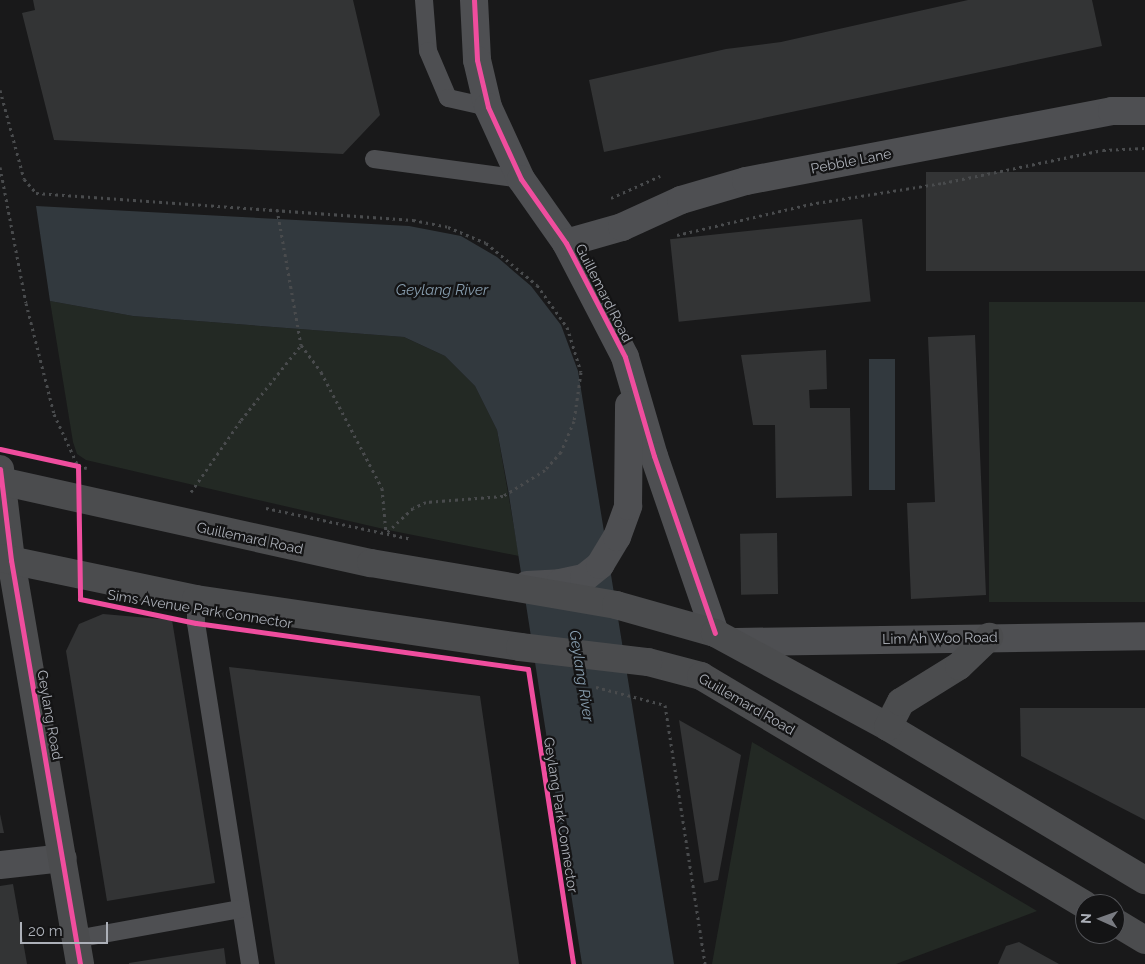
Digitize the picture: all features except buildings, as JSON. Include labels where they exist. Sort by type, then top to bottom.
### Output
[{"type":"main road","name":"Guillemard Road","points":[[0,477],[78,499],[372,563],[616,605],[725,638],[888,727],[1145,880]]},
{"type":"main road","name":"Geylang Road","points":[[0,477],[5,559],[78,951]]},
{"type":"main road","name":"Guillemard Road","points":[[5,559],[196,599],[520,647],[648,662],[701,676],[1075,899]]},
{"type":"main road","points":[[888,727],[901,702],[959,666],[989,637]]},
{"type":"main road","points":[[1125,928],[1145,940]]},
{"type":"street","name":"Guillemard Road","points":[[474,0],[477,60],[488,107],[521,179],[566,243],[625,357],[654,456],[725,638]]},
{"type":"street","name":"Pebble Lane","points":[[566,243],[622,227],[681,200],[746,181],[1112,111],[1145,111]]},
{"type":"street","name":"Guillemard Road","points":[[501,586],[560,584],[584,578],[600,564],[617,537],[628,498],[629,409],[625,357]]},
{"type":"street","name":"Lim Ah Woo Road","points":[[725,638],[1145,636]]},
{"type":"street","points":[[0,865],[62,858]]},
{"type":"lane","points":[[424,0],[428,51],[448,98],[488,107]]},
{"type":"lane","points":[[374,159],[521,179]]},
{"type":"lane","points":[[196,599],[196,623],[250,964]]},
{"type":"lane","points":[[78,951],[240,909]]},
{"type":"path","points":[[0,90],[24,179],[36,193],[277,209],[413,220],[448,227],[486,244],[537,285],[567,327],[581,372],[574,421],[561,452],[545,470],[503,496],[426,502],[413,508],[386,533],[382,488],[321,372],[301,345],[277,209]]},
{"type":"path","points":[[668,236],[810,204],[943,183],[1103,150],[1145,148]]},
{"type":"path","points":[[0,167],[26,303],[54,414],[78,466],[78,499]]},
{"type":"path","points":[[191,492],[236,426],[301,345]]},
{"type":"path","points":[[68,464],[78,466]]},
{"type":"path","points":[[638,698],[665,705],[705,964]]},
{"type":"shaded area","points":[[50,301],[133,316],[404,337],[445,356],[475,386],[497,430],[519,556],[388,530],[86,460],[77,454],[73,442]]},
{"type":"shaded area","points":[[989,302],[1145,302],[1145,602],[989,602]]},
{"type":"shaded area","points":[[752,742],[1037,911],[896,964],[712,964]]},
{"type":"water","name":"Geylang River","points":[[36,206],[409,226],[461,236],[497,257],[531,286],[561,325],[578,371],[674,964],[582,964],[508,489],[497,430],[475,386],[445,356],[404,337],[133,316],[50,301]]},
{"type":"water","points":[[869,359],[895,359],[895,490],[869,490]]},
{"type":"cycle path","points":[[474,0],[477,60],[488,107],[521,179],[566,243],[625,357],[654,456],[715,633]]},
{"type":"cycle path","name":"Sims Avenue Park Connector","points":[[0,449],[78,466],[80,599],[196,623],[528,669],[573,964]]},
{"type":"cycle path","points":[[0,469],[11,560],[80,964]]}]
